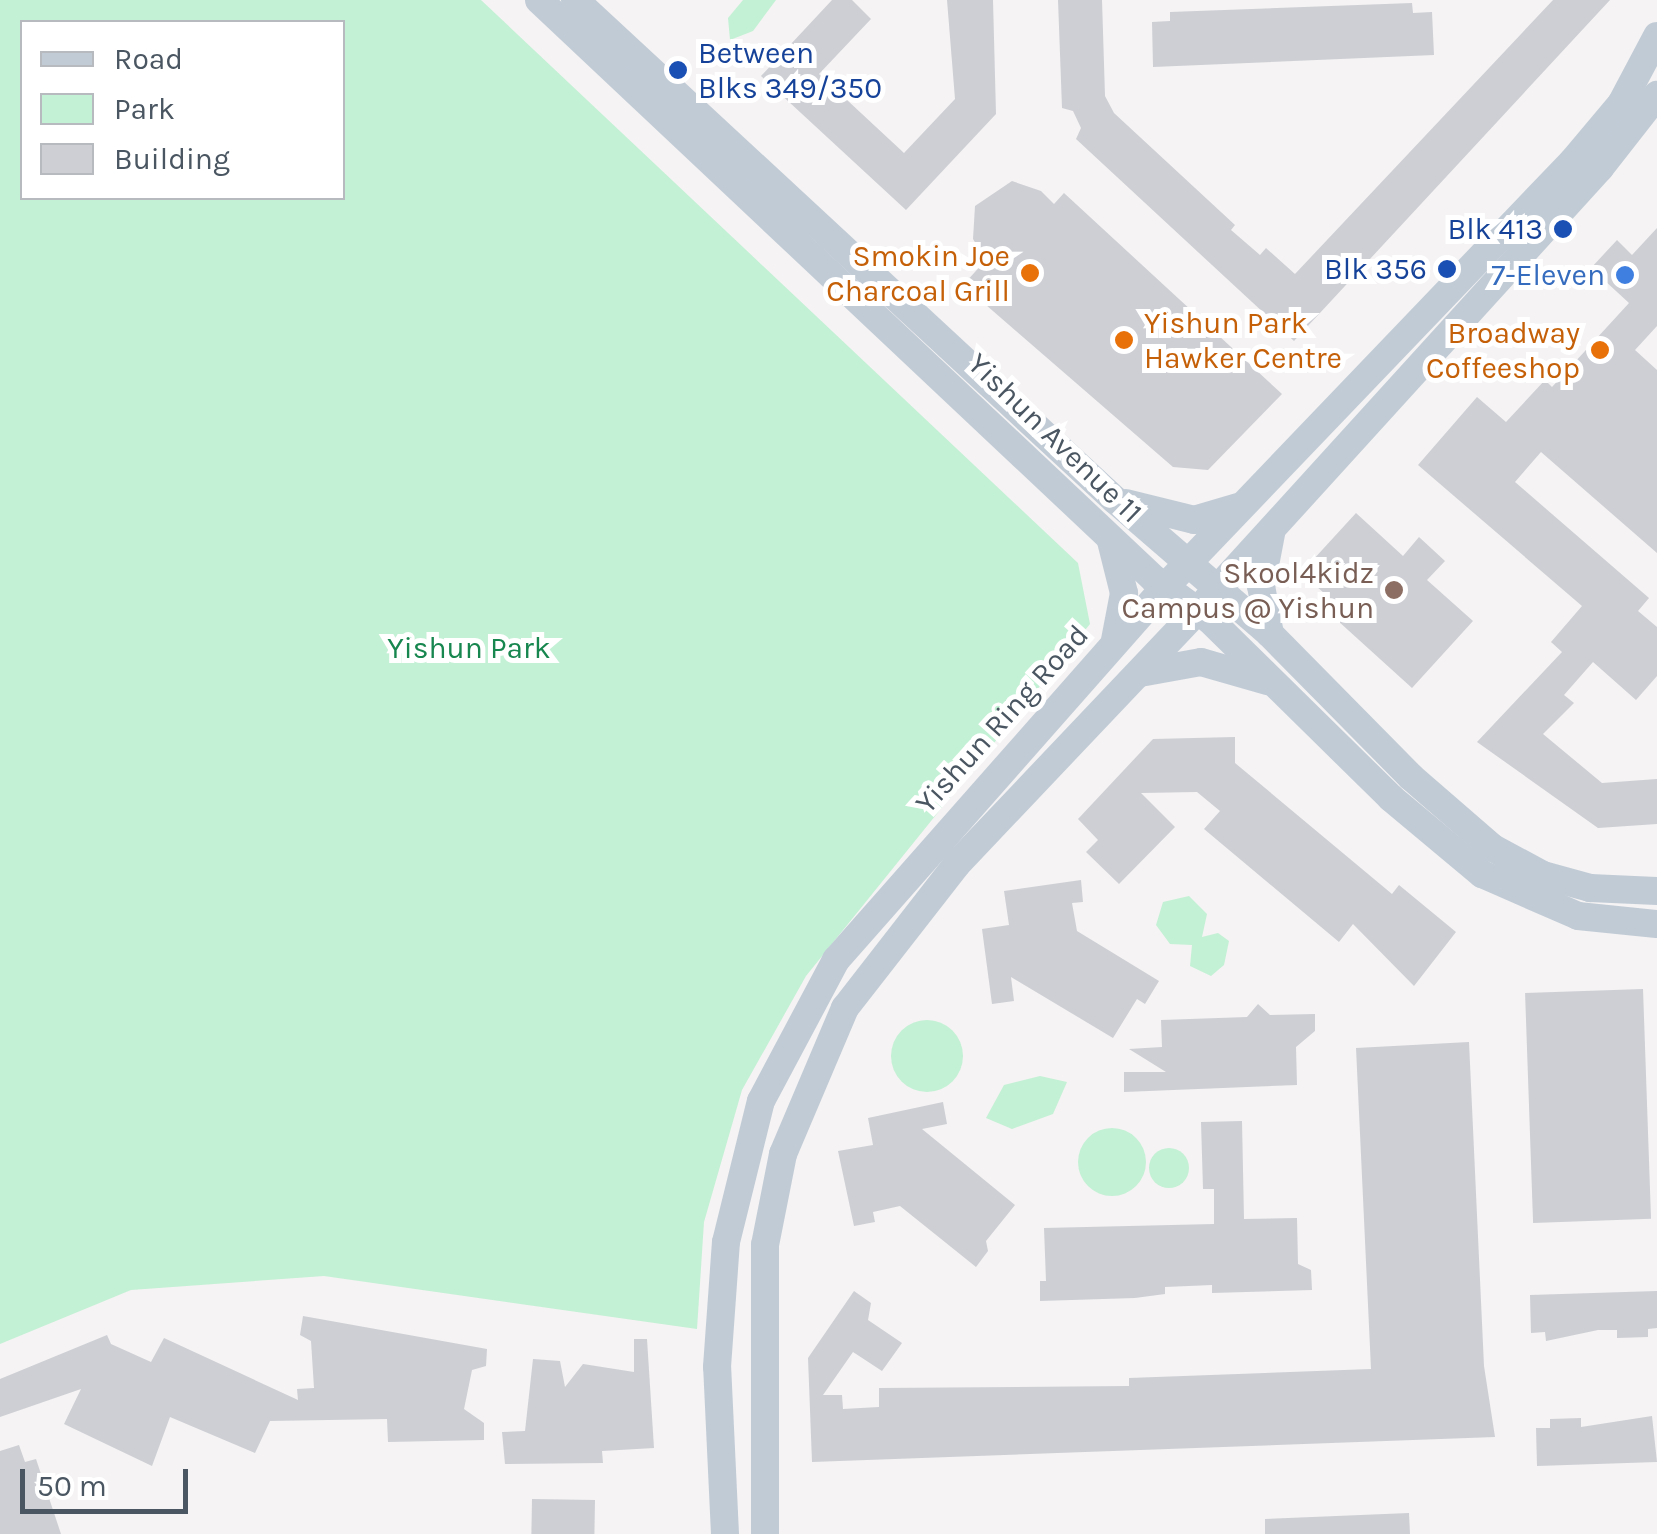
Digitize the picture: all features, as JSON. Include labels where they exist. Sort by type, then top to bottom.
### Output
[{"type":"main road","name":"Yishun Avenue 11","points":[[539,0],[784,236],[896,330],[1109,536],[1165,587],[1198,610],[1282,688],[1391,798],[1482,874],[1578,916],[1657,924]]},
{"type":"main road","name":"Yishun Avenue 11","points":[[575,0],[1115,500],[1270,634],[1410,777],[1493,848],[1543,875],[1590,888],[1657,890]]},
{"type":"main road","name":"Yishun Ring Road","points":[[725,1534],[718,1307],[726,1242],[761,1101],[798,1021],[876,907],[1188,562],[1573,160],[1621,104],[1657,36]]},
{"type":"main road","points":[[765,1534],[765,1246],[783,1154],[824,1047],[872,967],[956,864],[1198,610],[1600,168],[1657,95]]},
{"type":"main road","points":[[896,330],[900,301]]},
{"type":"main road","points":[[1074,502],[1082,490],[1082,466]]},
{"type":"main road","points":[[1115,500],[1194,520],[1249,502]]},
{"type":"main road","points":[[1270,634],[1261,586],[1273,527]]},
{"type":"main road","points":[[1109,536],[1124,594],[1115,642]]},
{"type":"main road","points":[[1140,673],[1222,664],[1282,688]]},
{"type":"green space","name":"Yishun Park","points":[[0,0],[481,0],[1078,563],[1090,624],[806,976],[742,1090],[704,1222],[697,1329],[324,1276],[131,1290],[0,1344]]},
{"type":"green space","points":[[743,0],[776,0],[753,31],[730,40],[728,18]]},
{"type":"green space","points":[[1189,896],[1207,914],[1202,937],[1218,933],[1229,941],[1224,965],[1211,976],[1190,966],[1192,945],[1170,944],[1156,925],[1163,902]]},
{"type":"green space","points":[[927,1020],[952,1031],[963,1056],[952,1081],[927,1092],[902,1081],[891,1056],[902,1031]]},
{"type":"green space","points":[[1040,1076],[1067,1082],[1053,1114],[1012,1129],[986,1118],[1004,1085]]},
{"type":"green space","points":[[1112,1128],[1136,1138],[1146,1162],[1136,1186],[1112,1196],[1088,1186],[1078,1162],[1088,1138]]},
{"type":"green space","points":[[1169,1148],[1183,1154],[1189,1168],[1183,1182],[1169,1188],[1155,1182],[1149,1168],[1155,1154]]},
{"type":"building","points":[[832,0],[852,0],[871,19],[819,74],[904,153],[955,99],[947,0],[993,0],[996,114],[906,210],[761,76]]},
{"type":"building","points":[[1058,0],[1102,0],[1105,96],[1114,113],[1235,225],[1231,230],[1260,255],[1266,248],[1295,274],[1553,0],[1610,0],[1294,341],[1076,139],[1081,128],[1073,111],[1062,108]]},
{"type":"building","points":[[1412,3],[1413,13],[1432,12],[1434,55],[1153,67],[1152,22],[1170,21],[1170,12]]},
{"type":"building","name":"Yishun Park Hawker Centre","points":[[1012,181],[1041,191],[1054,204],[1064,193],[1282,394],[1208,470],[1173,467],[963,285],[986,260],[973,239],[975,206]]},
{"type":"building","points":[[1657,228],[1657,326],[1635,350],[1657,370],[1657,553],[1541,452],[1515,482],[1649,598],[1638,611],[1657,627],[1657,676],[1636,700],[1593,662],[1564,695],[1574,703],[1543,734],[1602,783],[1657,779],[1657,824],[1598,828],[1477,742],[1562,652],[1551,642],[1582,606],[1418,465],[1477,397],[1506,422],[1545,380],[1552,387],[1629,303],[1591,268],[1617,240],[1632,255]]},
{"type":"building","points":[[1356,513],[1403,556],[1419,537],[1445,561],[1427,580],[1473,621],[1412,688],[1316,601],[1324,593],[1301,573]]},
{"type":"building","points":[[1235,737],[1235,763],[1392,894],[1399,885],[1456,932],[1414,986],[1353,924],[1339,942],[1204,829],[1220,811],[1197,792],[1141,793],[1175,827],[1119,884],[1086,852],[1098,840],[1078,819],[1153,739]]},
{"type":"building","points":[[1081,880],[1083,902],[1072,903],[1077,931],[1159,981],[1145,1004],[1137,999],[1113,1038],[1011,977],[1014,1001],[992,1004],[982,929],[1009,925],[1004,891]]},
{"type":"building","points":[[1643,989],[1651,1219],[1533,1223],[1525,993]]},
{"type":"building","points":[[1258,1004],[1270,1015],[1315,1014],[1315,1031],[1296,1047],[1297,1085],[1124,1092],[1124,1072],[1166,1072],[1129,1049],[1162,1047],[1161,1020],[1247,1017]]},
{"type":"building","points":[[1469,1042],[1484,1366],[1495,1437],[812,1462],[808,1358],[854,1291],[871,1303],[868,1320],[902,1343],[882,1371],[853,1352],[823,1395],[842,1395],[843,1409],[879,1407],[879,1388],[1129,1386],[1129,1378],[1371,1369],[1356,1048]]},
{"type":"building","points":[[943,1102],[947,1124],[922,1129],[1015,1205],[986,1241],[988,1251],[976,1267],[900,1206],[873,1212],[875,1222],[854,1226],[838,1151],[873,1145],[868,1118]]},
{"type":"building","points":[[1242,1121],[1244,1219],[1297,1218],[1298,1264],[1311,1270],[1312,1290],[1212,1293],[1212,1285],[1165,1287],[1165,1294],[1135,1298],[1040,1301],[1040,1281],[1046,1281],[1044,1228],[1214,1224],[1214,1189],[1203,1189],[1201,1122]]},
{"type":"building","points":[[1657,1291],[1657,1328],[1648,1329],[1648,1337],[1617,1338],[1617,1330],[1598,1330],[1546,1341],[1545,1332],[1531,1333],[1530,1295]]},
{"type":"building","points":[[303,1316],[487,1349],[486,1366],[472,1370],[464,1409],[484,1423],[484,1440],[388,1442],[387,1419],[270,1421],[255,1453],[170,1417],[152,1466],[64,1424],[81,1389],[0,1417],[0,1379],[107,1335],[111,1344],[151,1362],[164,1338],[298,1400],[297,1389],[314,1388],[311,1341],[300,1335]]},
{"type":"building","points":[[634,1339],[647,1339],[654,1448],[602,1451],[603,1463],[505,1464],[502,1432],[525,1431],[533,1359],[560,1361],[565,1387],[583,1364],[634,1372]]},
{"type":"building","points":[[1652,1416],[1657,1462],[1537,1466],[1536,1428],[1550,1428],[1550,1419],[1581,1418],[1581,1427]]},
{"type":"building","points":[[19,1445],[25,1462],[36,1459],[61,1534],[0,1534],[0,1451]]},
{"type":"building","points":[[532,1499],[595,1500],[594,1534],[531,1534]]},
{"type":"building","points":[[1409,1513],[1410,1534],[1265,1534],[1265,1519]]},
{"type":"place","name":"Between Blks 349/350","points":[[678,70]]},
{"type":"place","name":"Blk 413","points":[[1563,229]]},
{"type":"place","name":"Blk 356","points":[[1447,269]]},
{"type":"place","name":"Smokin Joe Charcoal Grill","points":[[1030,273]]},
{"type":"place","name":"7-Eleven","points":[[1625,275]]},
{"type":"place","name":"Yishun Park Hawker Centre","points":[[1124,340]]},
{"type":"place","name":"Broadway Coffeeshop","points":[[1600,350]]},
{"type":"place","name":"Skool4kidz Campus @ Yishun","points":[[1394,590]]}]
